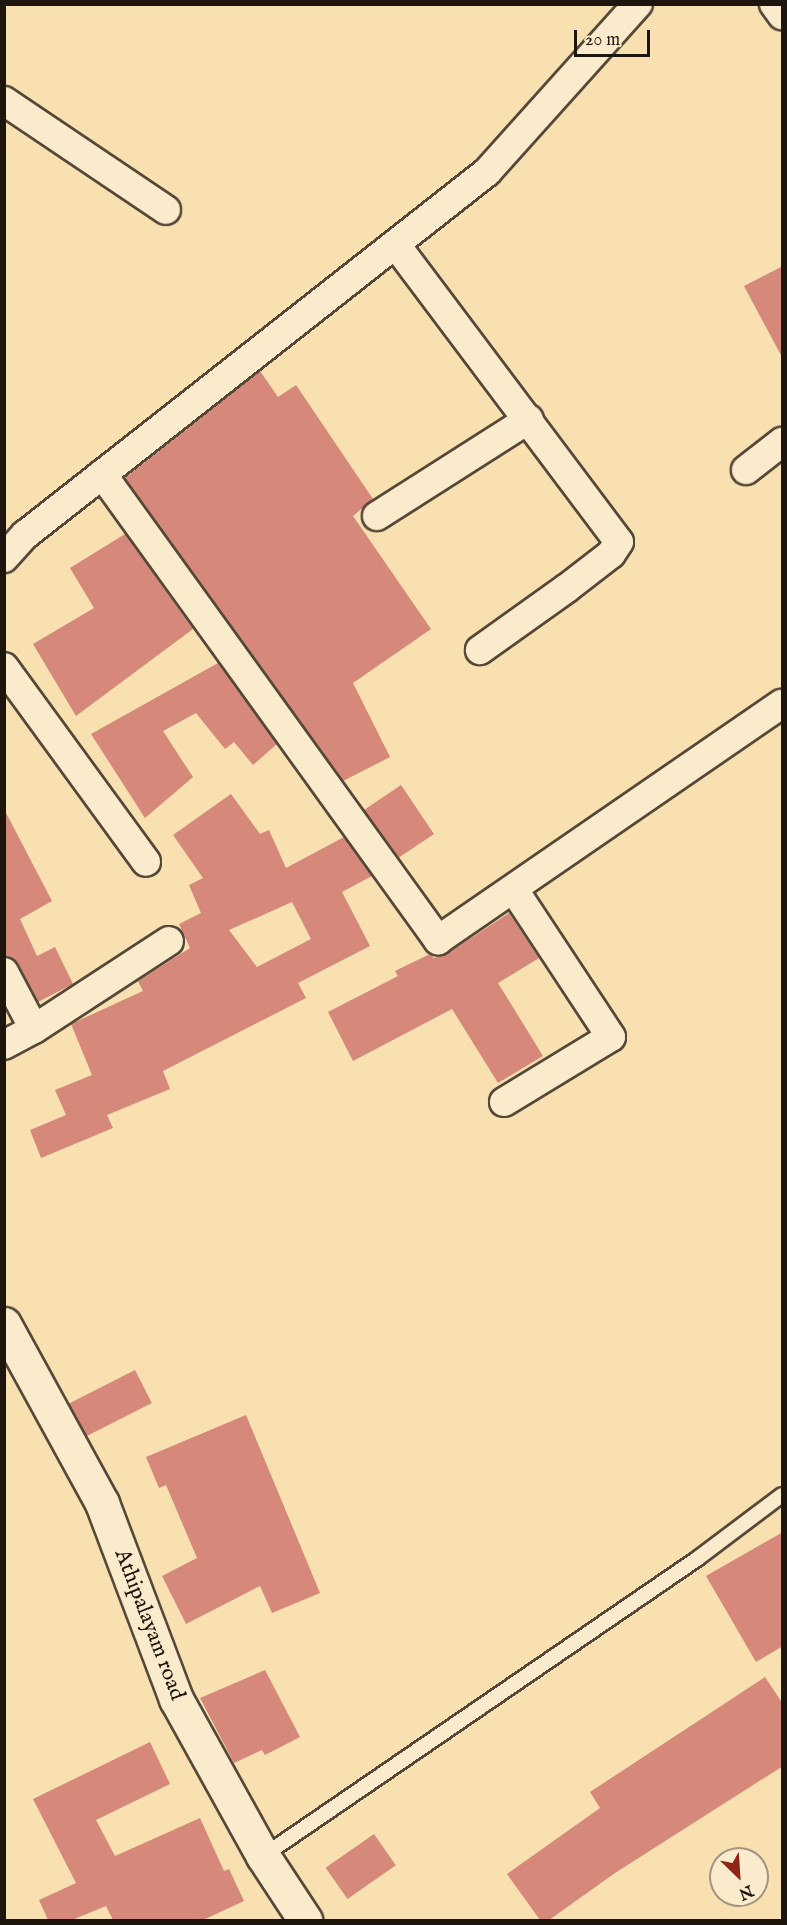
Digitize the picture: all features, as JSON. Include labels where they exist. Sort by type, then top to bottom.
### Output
[{"type":"street","points":[[4,558],[25,535],[487,172],[638,4]]},
{"type":"street","points":[[774,4],[783,15]]},
{"type":"street","points":[[4,102],[166,210]]},
{"type":"street","points":[[396,245],[529,419],[619,542],[567,588],[480,650]]},
{"type":"street","points":[[378,516],[529,419]]},
{"type":"street","points":[[746,470],[783,442]]},
{"type":"street","points":[[102,474],[438,940],[783,704]]},
{"type":"street","points":[[4,667],[146,862]]},
{"type":"street","points":[[504,1102],[611,1037],[514,890]]},
{"type":"street","points":[[4,1045],[34,1029],[169,941]]},
{"type":"street","points":[[4,972],[34,1029]]},
{"type":"street","name":"Athipalayam road","points":[[4,1324],[102,1503],[176,1699],[263,1856],[305,1920]]},
{"type":"lane","points":[[263,1856],[697,1559],[783,1495]]},
{"type":"building","points":[[783,266],[783,359],[744,286]]},
{"type":"building","points":[[260,371],[278,397],[296,385],[373,499],[353,516],[431,629],[353,683],[390,757],[343,781],[125,478]]},
{"type":"building","points":[[125,534],[193,629],[76,716],[33,644],[94,608],[70,568]]},
{"type":"building","points":[[218,663],[277,744],[253,765],[234,742],[225,749],[196,713],[163,731],[193,777],[145,818],[91,734]]},
{"type":"building","points":[[401,785],[434,834],[397,859],[364,810]]},
{"type":"building","points":[[231,794],[260,834],[269,830],[286,868],[344,837],[372,876],[342,892],[370,946],[298,983],[306,998],[163,1071],[170,1089],[107,1115],[113,1128],[41,1158],[30,1130],[66,1115],[55,1090],[92,1075],[71,1024],[143,991],[138,981],[190,948],[179,924],[201,913],[189,885],[203,878],[173,835]],"holes":[[[292,902],[311,939],[257,967],[229,930]]]},
{"type":"building","points":[[4,809],[52,901],[20,919],[37,956],[55,947],[73,984],[38,1002],[18,964],[4,956]]},
{"type":"building","points":[[509,913],[539,958],[498,983],[543,1056],[498,1083],[452,1009],[353,1061],[328,1012],[398,976],[395,971],[430,954],[434,958],[447,954]]},
{"type":"building","points":[[135,1370],[152,1403],[86,1437],[69,1404]]},
{"type":"building","points":[[246,1415],[320,1593],[272,1613],[260,1586],[186,1624],[162,1576],[197,1558],[166,1485],[159,1488],[146,1457]]},
{"type":"building","points":[[783,1532],[783,1646],[756,1662],[706,1576]]},
{"type":"building","points":[[265,1670],[300,1737],[265,1755],[262,1750],[234,1763],[200,1698]]},
{"type":"building","points":[[765,1677],[783,1704],[783,1766],[615,1873],[549,1920],[540,1920],[507,1874],[600,1808],[590,1792]]},
{"type":"building","points":[[150,1742],[170,1784],[96,1820],[115,1856],[200,1818],[224,1871],[229,1869],[244,1901],[203,1920],[113,1920],[106,1906],[72,1920],[48,1920],[39,1900],[76,1883],[33,1799]]},
{"type":"building","points":[[374,1834],[396,1865],[347,1899],[326,1868]]}]
